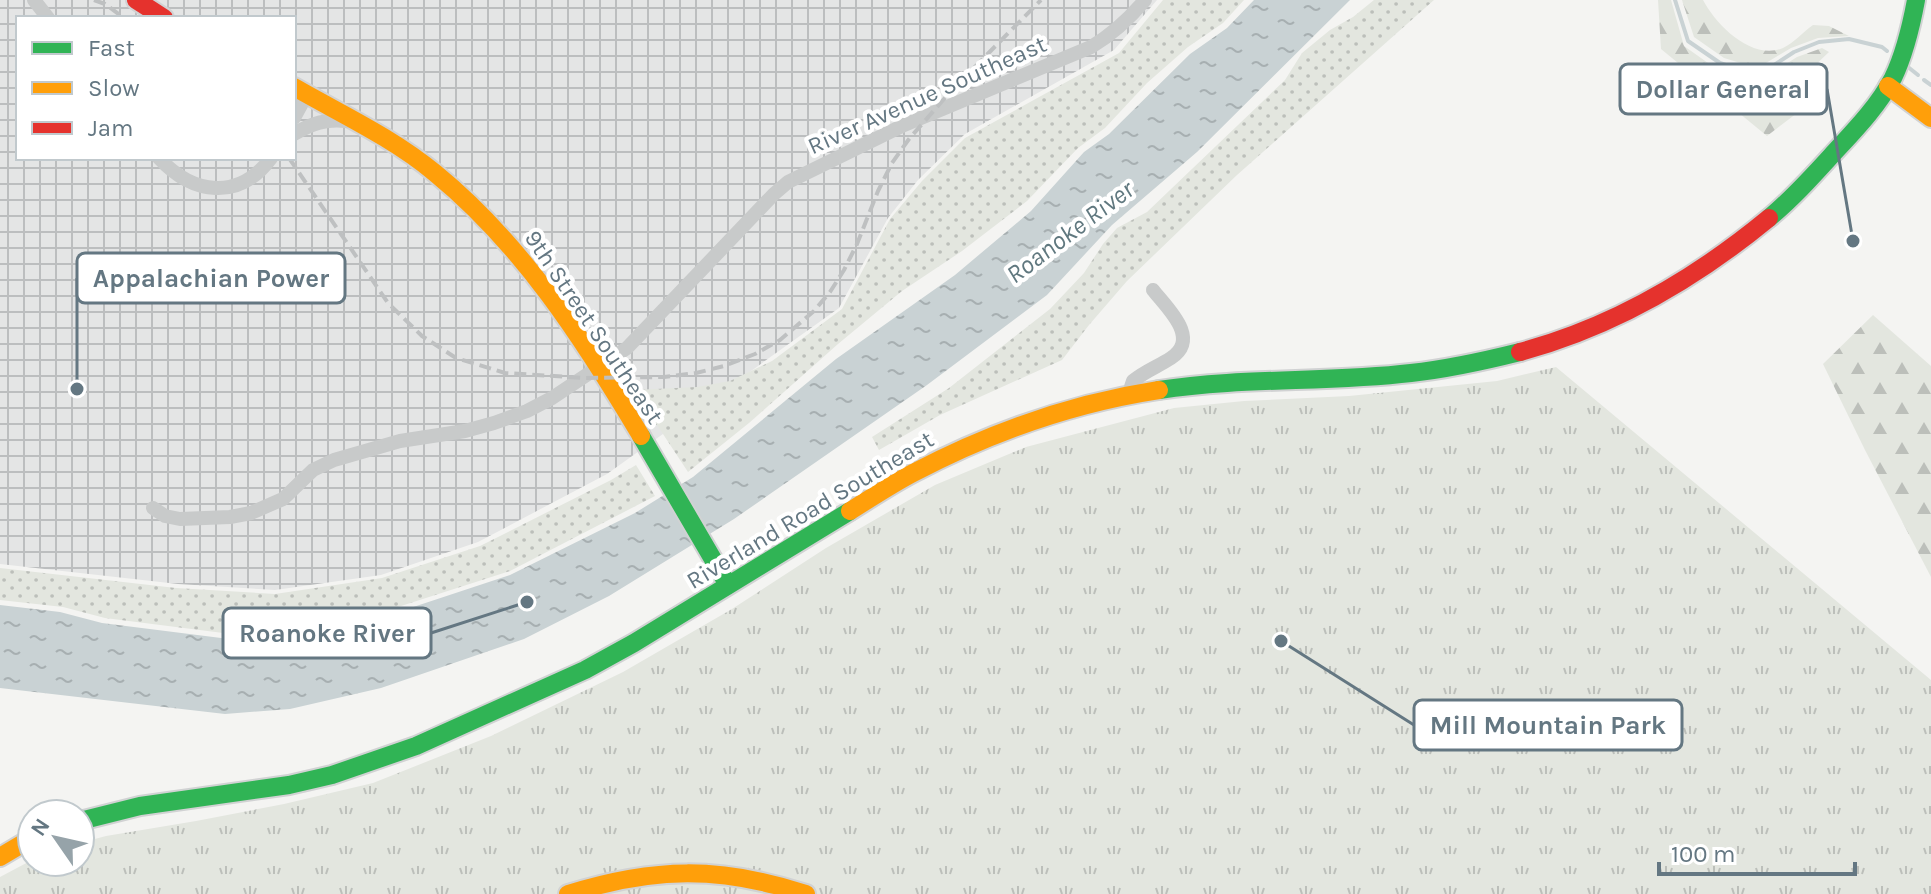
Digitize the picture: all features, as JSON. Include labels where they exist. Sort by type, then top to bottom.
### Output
[{"type":"main road","points":[[136,0],[161,16]]},
{"type":"main road","name":"Riverland Road Southeast","points":[[96,817],[140,806],[289,785],[389,756],[585,670],[911,474],[990,437],[1040,420],[1133,395],[1200,385],[1409,373],[1457,367],[1544,346],[1632,310],[1707,267],[1740,244],[1797,193],[1888,86],[1906,39],[1916,0]]},
{"type":"main road","points":[[1888,86],[1931,118]]},
{"type":"main road","name":"9th Street Southeast","points":[[300,90],[397,146],[433,171],[503,236],[529,267],[599,368],[728,585]]},
{"type":"main road","points":[[568,894],[625,877],[679,871],[749,877],[806,894]]},
{"type":"street","points":[[34,0],[46,16]]},
{"type":"street","name":"River Avenue Southeast","points":[[153,508],[165,516],[180,519],[251,513],[283,499],[313,470],[334,460],[400,441],[465,431],[527,411],[627,348],[788,182],[904,125],[1091,47],[1109,37],[1145,0]]},
{"type":"street","points":[[296,133],[329,119],[359,123]]},
{"type":"street","points":[[161,160],[183,179],[212,188],[238,184],[270,160]]},
{"type":"street","points":[[1133,395],[1133,381],[1174,356],[1184,341],[1180,325],[1153,290]]},
{"type":"shaded area","points":[[0,0],[1157,0],[1114,50],[965,134],[918,180],[888,218],[839,308],[607,474],[478,542],[381,575],[275,590],[178,584],[0,564]]},
{"type":"green space","points":[[1163,0],[1244,0],[1223,23],[1188,47],[1147,83],[1105,128],[1078,148],[1027,201],[962,251],[902,291],[688,472],[634,390],[697,387],[730,381],[772,361],[842,309],[890,219],[965,138],[1119,53]]},
{"type":"green space","points":[[1374,0],[1434,0],[1237,175],[1127,281],[1062,360],[940,415],[879,450],[872,437],[949,388],[1050,309],[1084,273],[1117,228],[1147,212],[1285,80],[1302,53]]},
{"type":"green space","points":[[1658,0],[1671,0],[1684,46],[1718,70],[1749,78],[1770,74],[1797,57],[1822,48],[1829,52],[1807,73],[1826,91],[1767,136],[1661,49]]},
{"type":"green space","points":[[1682,0],[1703,0],[1726,30],[1759,50],[1783,48],[1813,25],[1829,26],[1849,36],[1818,38],[1791,48],[1766,63],[1747,65],[1724,58],[1694,37]]},
{"type":"green space","points":[[1873,315],[1931,366],[1931,577],[1823,364]]},
{"type":"green space","points":[[1556,367],[1931,680],[1931,894],[0,894],[0,877],[16,868],[16,878],[96,878],[96,839],[284,804],[373,783],[491,736],[623,672],[935,485],[1026,447],[1174,408],[1349,396],[1497,381]]},
{"type":"green space","points":[[636,465],[655,496],[510,571],[373,615],[280,635],[239,635],[105,618],[63,607],[0,600],[0,568],[176,588],[275,594],[382,578],[480,546]]},
{"type":"water","points":[[1254,0],[1350,0],[1197,152],[1112,225],[1047,295],[927,385],[734,519],[609,596],[524,639],[381,688],[290,709],[225,714],[0,688],[0,605],[60,612],[102,623],[237,640],[279,639],[374,620],[510,575],[635,513],[693,477],[836,359],[955,275],[1031,211],[1084,152],[1109,134],[1190,54],[1227,28]]},
{"type":"waterway","points":[[1675,0],[1688,41],[1720,63],[1748,73],[1768,69],[1794,52],[1819,42],[1849,39],[1887,51]]},
{"type":"waterway","points":[[1908,67],[1918,75]]},
{"type":"waterway","points":[[1924,80],[1931,85]]},
{"type":"railway","points":[[94,0],[121,16]]},
{"type":"railway","points":[[290,160],[388,303],[422,336],[456,358],[505,373],[585,378],[664,377],[696,373],[755,354],[780,340],[814,311],[844,270],[878,191],[909,139],[951,91],[1041,0]]},
{"type":"traffic: fast","points":[[1769,218],[1816,172],[1880,99],[1901,59],[1916,0]]},
{"type":"traffic: fast","points":[[1159,390],[1222,383],[1411,373],[1520,352]]},
{"type":"traffic: fast","points":[[641,436],[728,585]]},
{"type":"traffic: fast","points":[[96,817],[140,806],[289,785],[332,775],[416,746],[585,670],[850,511]]},
{"type":"traffic: slow","points":[[1888,86],[1931,118]]},
{"type":"traffic: slow","points":[[296,88],[402,149],[435,173],[496,231],[574,329],[641,436]]},
{"type":"traffic: slow","points":[[850,511],[942,458],[1002,433],[1064,411],[1159,390]]},
{"type":"traffic: slow","points":[[0,857],[16,848]]},
{"type":"traffic: slow","points":[[568,894],[629,879],[687,873],[745,878],[806,894]]},
{"type":"traffic: jam","points":[[136,0],[161,16]]},
{"type":"traffic: jam","points":[[1520,352],[1588,329],[1652,298],[1712,261],[1769,218]]},
{"type":"place","name":"Dollar General","points":[[1853,241]]},
{"type":"place","name":"Appalachian Power","points":[[77,389]]},
{"type":"place","name":"Roanoke River","points":[[527,602]]},
{"type":"place","name":"Mill Mountain Park","points":[[1281,641]]}]
